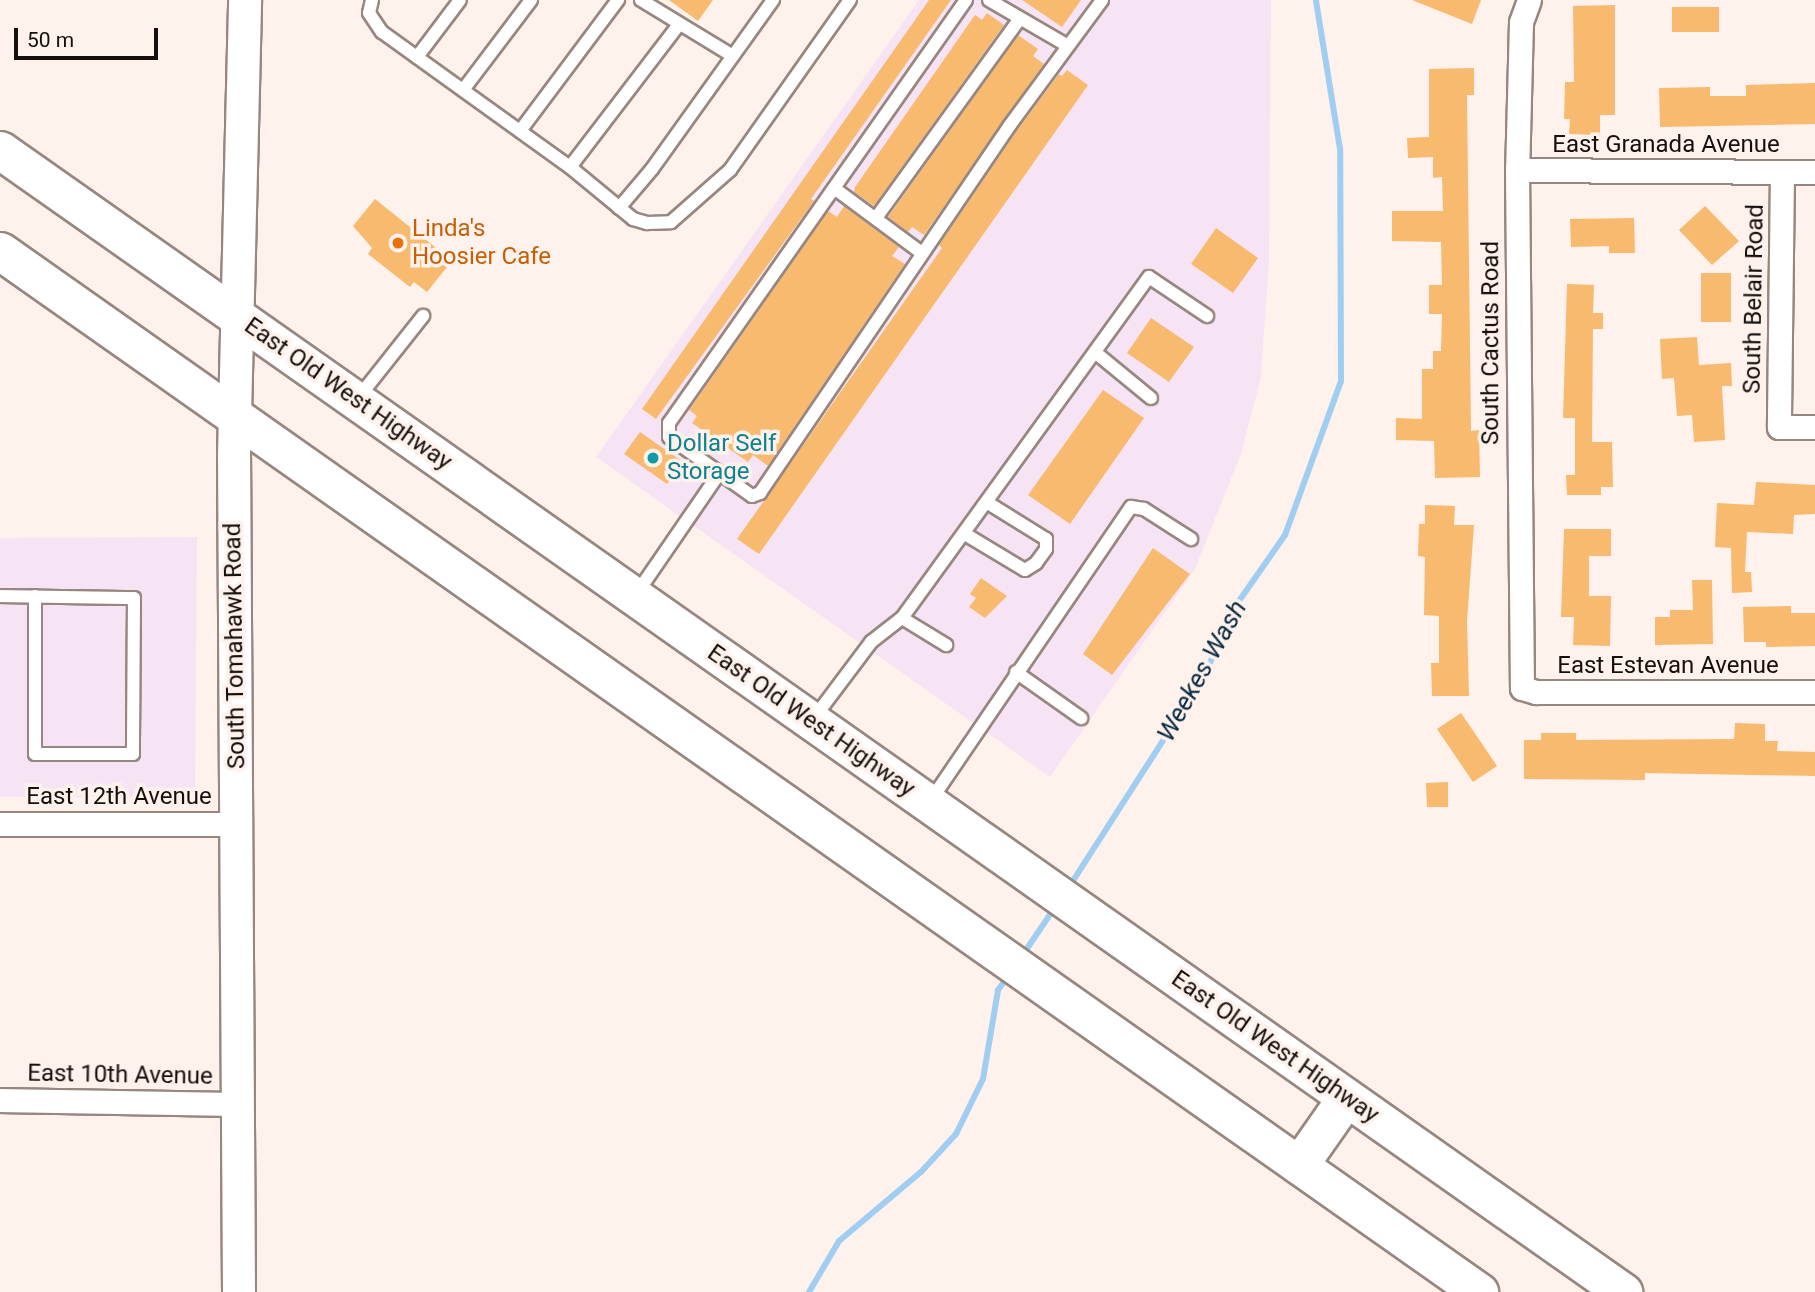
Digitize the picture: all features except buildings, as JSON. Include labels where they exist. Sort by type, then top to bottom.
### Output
[{"type":"main road","name":"South Tomahawk Road","points":[[239,1292],[234,415],[245,0]]},
{"type":"main road","name":"East Old West Highway","points":[[0,150],[1623,1292]]},
{"type":"main road","points":[[2,256],[234,415],[1479,1292]]},
{"type":"main road","points":[[1299,1165],[1346,1098]]},
{"type":"street","name":"South Cactus Road","points":[[1522,688],[1517,170],[1521,22],[1529,0]]},
{"type":"street","name":"East Granada Avenue","points":[[1517,170],[1815,172]]},
{"type":"street","name":"South Belair Road","points":[[1782,172],[1779,427],[1815,427]]},
{"type":"street","name":"East Estevan Avenue","points":[[1522,688],[1536,692],[1815,692]]},
{"type":"street","name":"East 12th Avenue","points":[[0,824],[237,824]]},
{"type":"street","name":"East 10th Avenue","points":[[0,1100],[238,1104]]},
{"type":"lane","points":[[372,0],[369,13],[382,32],[570,167],[618,208],[647,223],[671,222],[730,170],[850,0]]},
{"type":"lane","points":[[417,57],[460,0]]},
{"type":"lane","points":[[463,90],[531,0]]},
{"type":"lane","points":[[520,131],[618,0]]},
{"type":"lane","points":[[641,0],[677,27],[731,55]]},
{"type":"lane","points":[[618,208],[710,91],[731,55],[774,0]]},
{"type":"lane","points":[[966,0],[669,423],[670,437],[718,475],[751,496],[760,493],[922,253],[1102,0]]},
{"type":"lane","points":[[989,0],[1068,47]]},
{"type":"lane","points":[[876,218],[1020,18]]},
{"type":"lane","points":[[570,167],[677,27]]},
{"type":"lane","points":[[834,188],[922,253]]},
{"type":"lane","points":[[812,721],[871,642],[902,618],[988,503],[1149,277],[1206,316]]},
{"type":"lane","points":[[356,400],[423,316]]},
{"type":"lane","points":[[1096,353],[1151,398]]},
{"type":"lane","points":[[635,596],[718,475]]},
{"type":"lane","points":[[965,534],[1025,570],[1036,563],[1046,549],[1046,539],[988,503]]},
{"type":"lane","points":[[929,803],[1131,507],[1144,509],[1191,539]]},
{"type":"lane","points":[[0,596],[35,596],[134,597],[133,754],[34,754],[35,596]]},
{"type":"lane","points":[[902,618],[946,645]]},
{"type":"lane","points":[[1016,672],[1081,718]]},
{"type":"shaded area","points":[[919,0],[1271,0],[1269,262],[1261,377],[1241,454],[1195,569],[1050,777],[596,457]]},
{"type":"shaded area","points":[[197,537],[195,797],[0,797],[0,538]]},
{"type":"waterway","name":"Weekes Wash","points":[[1069,887],[1204,677],[1232,611],[1285,535],[1341,381],[1340,149],[1316,0]]},
{"type":"waterway","name":"Weekes Wash","points":[[1022,956],[1055,907]]},
{"type":"waterway","name":"Weekes Wash","points":[[809,1292],[839,1241],[921,1172],[956,1134],[983,1079],[998,990],[1008,976]]},
{"type":"place","name":"Linda's Hoosier Cafe","points":[[398,243]]},
{"type":"place","name":"Dollar Self Storage","points":[[653,458]]}]
